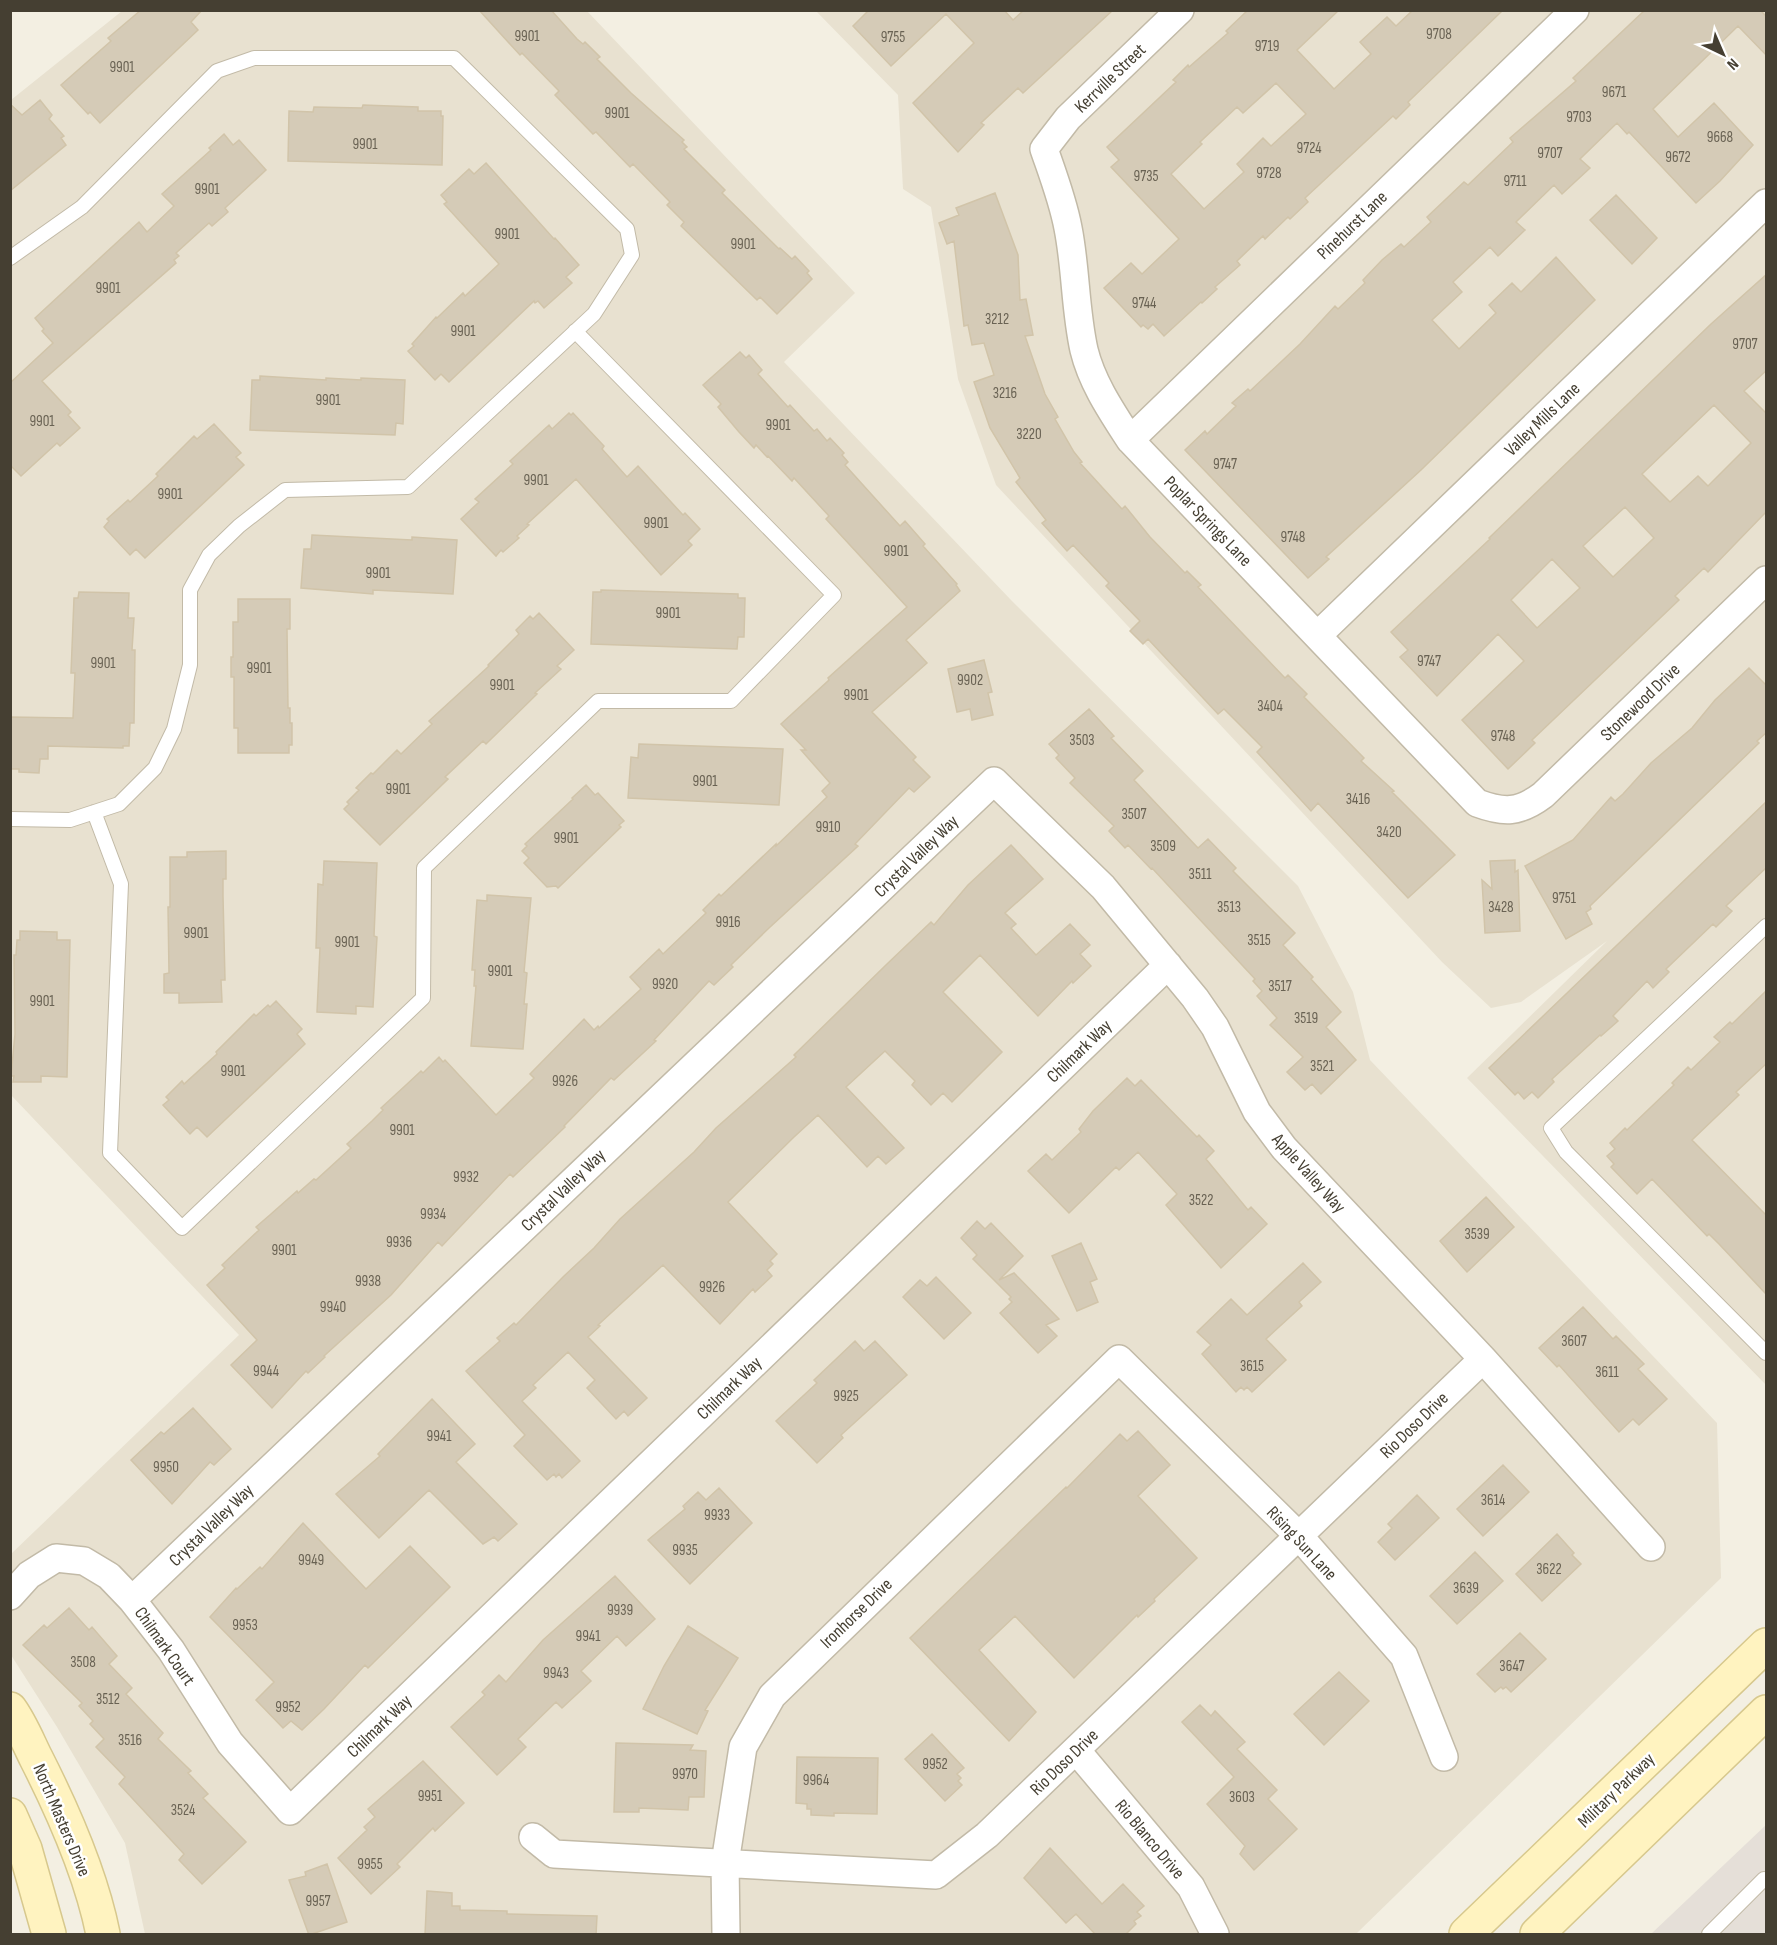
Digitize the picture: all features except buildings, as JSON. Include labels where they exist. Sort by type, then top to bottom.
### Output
[{"type":"main road","name":"Military Parkway","points":[[1466,1935],[1767,1645]]},
{"type":"main road","name":"North Masters Drive","points":[[10,1709],[46,1778],[74,1843],[98,1911],[103,1935]]},
{"type":"main road","points":[[1537,1935],[1767,1712]]},
{"type":"main road","points":[[10,1815],[25,1848],[49,1935]]},
{"type":"street","name":"Kerrville Street","points":[[1044,149],[1068,118],[1180,10]]},
{"type":"street","name":"Pinehurst Lane","points":[[1130,440],[1575,10]]},
{"type":"street","name":"Poplar Springs Lane","points":[[1044,149],[1060,194],[1068,229],[1075,295],[1085,352],[1102,396],[1130,440],[1477,803],[1506,811]]},
{"type":"street","name":"Valley Mills Lane","points":[[1318,635],[1767,203]]},
{"type":"street","name":"Stonewood Drive","points":[[1506,811],[1528,806],[1543,795],[1767,580]]},
{"type":"street","name":"Apple Valley Way","points":[[994,781],[1103,887],[1168,965],[1215,1026],[1257,1112],[1284,1148],[1483,1359],[1651,1547]]},
{"type":"street","name":"Crystal Valley Way","points":[[132,1600],[994,781]]},
{"type":"street","name":"Chilmark Way","points":[[290,1811],[1168,965]]},
{"type":"street","name":"Rising Sun Lane","points":[[1119,1359],[1299,1536],[1404,1656],[1444,1757]]},
{"type":"street","name":"Ironhorse Drive","points":[[726,1935],[725,1863],[743,1747],[772,1696],[1119,1359]]},
{"type":"street","name":"Rio Doso Drive","points":[[533,1837],[554,1854],[936,1875],[987,1835],[1483,1359]]},
{"type":"street","name":"Chilmark Court","points":[[10,1596],[30,1575],[56,1558],[84,1561],[109,1576],[132,1600],[171,1650],[230,1743],[290,1811]]},
{"type":"street","name":"Rio Blanco Drive","points":[[1076,1750],[1191,1887],[1215,1935]]},
{"type":"lane","points":[[10,258],[82,207],[217,71],[254,58],[454,58],[627,230],[633,255],[594,314],[408,487],[285,490],[239,526],[209,555],[190,590],[190,665],[174,729],[155,768],[119,804],[70,820],[10,819]]},
{"type":"lane","points":[[94,812],[121,884],[110,1153],[182,1228],[423,998],[424,868],[598,701],[731,701],[834,595],[575,332]]},
{"type":"lane","points":[[1767,926],[1551,1128],[1566,1152],[1767,1353]]},
{"type":"lane","points":[[1709,1935],[1766,1879]]},
{"type":"shaded area","points":[[122,11],[587,11],[855,293],[784,362],[1011,600],[1298,886],[1353,992],[1370,1060],[1717,1423],[1721,1578],[1356,1934],[145,1934],[125,1843],[57,1727],[11,1655],[11,1554],[239,1335],[11,1095],[11,100]]},
{"type":"shaded area","points":[[816,11],[1766,11],[1766,1385],[1467,1078],[1607,941],[1521,1002],[1491,1008],[1442,962],[996,485],[958,379],[931,207],[903,189],[898,95]]},
{"type":"shaded area","points":[[1766,1825],[1766,1934],[1651,1934]]}]
